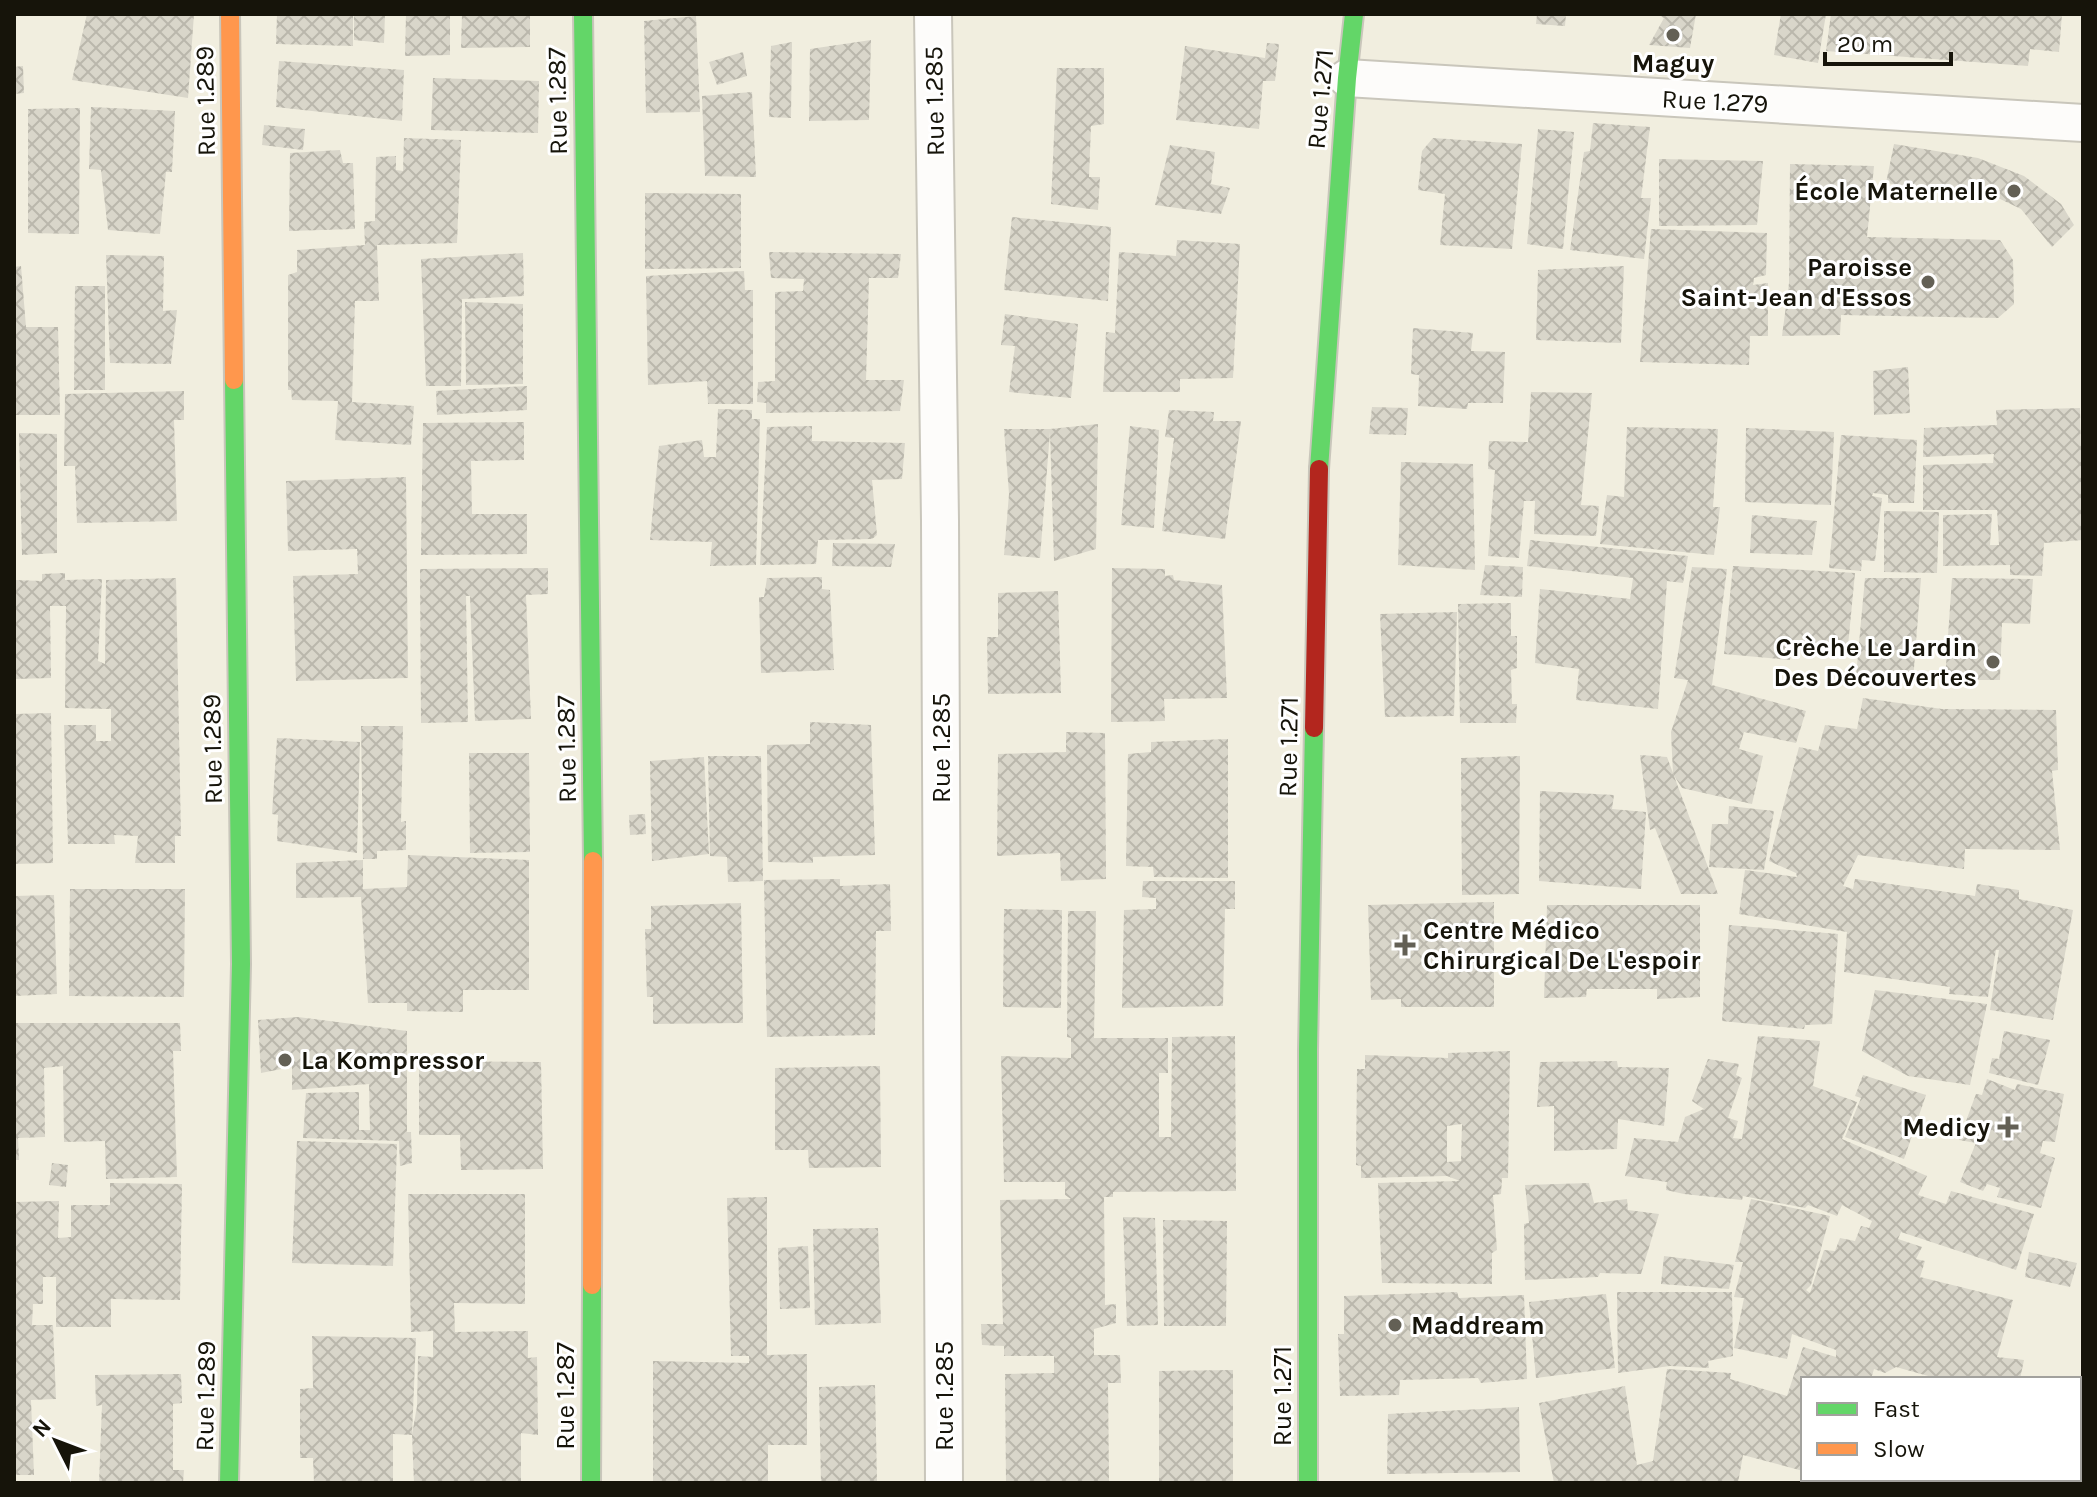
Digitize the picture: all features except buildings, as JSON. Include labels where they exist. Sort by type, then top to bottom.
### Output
[{"type":"street","name":"Rue 1.289","points":[[229,1483],[241,964],[230,14]]},
{"type":"street","name":"Rue 1.287","points":[[583,14],[594,916],[591,1483]]},
{"type":"street","name":"Rue 1.285","points":[[933,14],[940,537],[944,1483]]},
{"type":"street","name":"Rue 1.271","points":[[1308,1483],[1308,1050],[1319,459],[1354,14]]},
{"type":"street","name":"Rue 1.279","points":[[1347,78],[2083,123]]},
{"type":"traffic: fast","points":[[583,14],[593,861]]},
{"type":"traffic: fast","points":[[1319,469],[1354,14]]},
{"type":"traffic: fast","points":[[229,1483],[241,964],[234,380]]},
{"type":"traffic: fast","points":[[1308,1483],[1308,1050],[1314,728]]},
{"type":"traffic: fast","points":[[591,1483],[592,1285]]},
{"type":"traffic: slow","points":[[230,14],[234,380]]},
{"type":"traffic: slow","points":[[592,1285],[593,861]]},
{"type":"traffic: jam","points":[[1314,728],[1319,469]]},
{"type":"place","name":"Maguy","points":[[1673,35]]},
{"type":"place","name":"École Maternelle","points":[[2014,191]]},
{"type":"place","name":"Paroisse Saint-Jean d'Essos","points":[[1928,282]]},
{"type":"place","name":"Crèche Le Jardin Des Découvertes","points":[[1993,662]]},
{"type":"place","name":"Centre Médico Chirurgical De L'espoir","points":[[1405,945]]},
{"type":"place","name":"La Kompressor","points":[[285,1060]]},
{"type":"place","name":"Medicy","points":[[2008,1127]]},
{"type":"place","name":"Maddream","points":[[1395,1325]]}]
